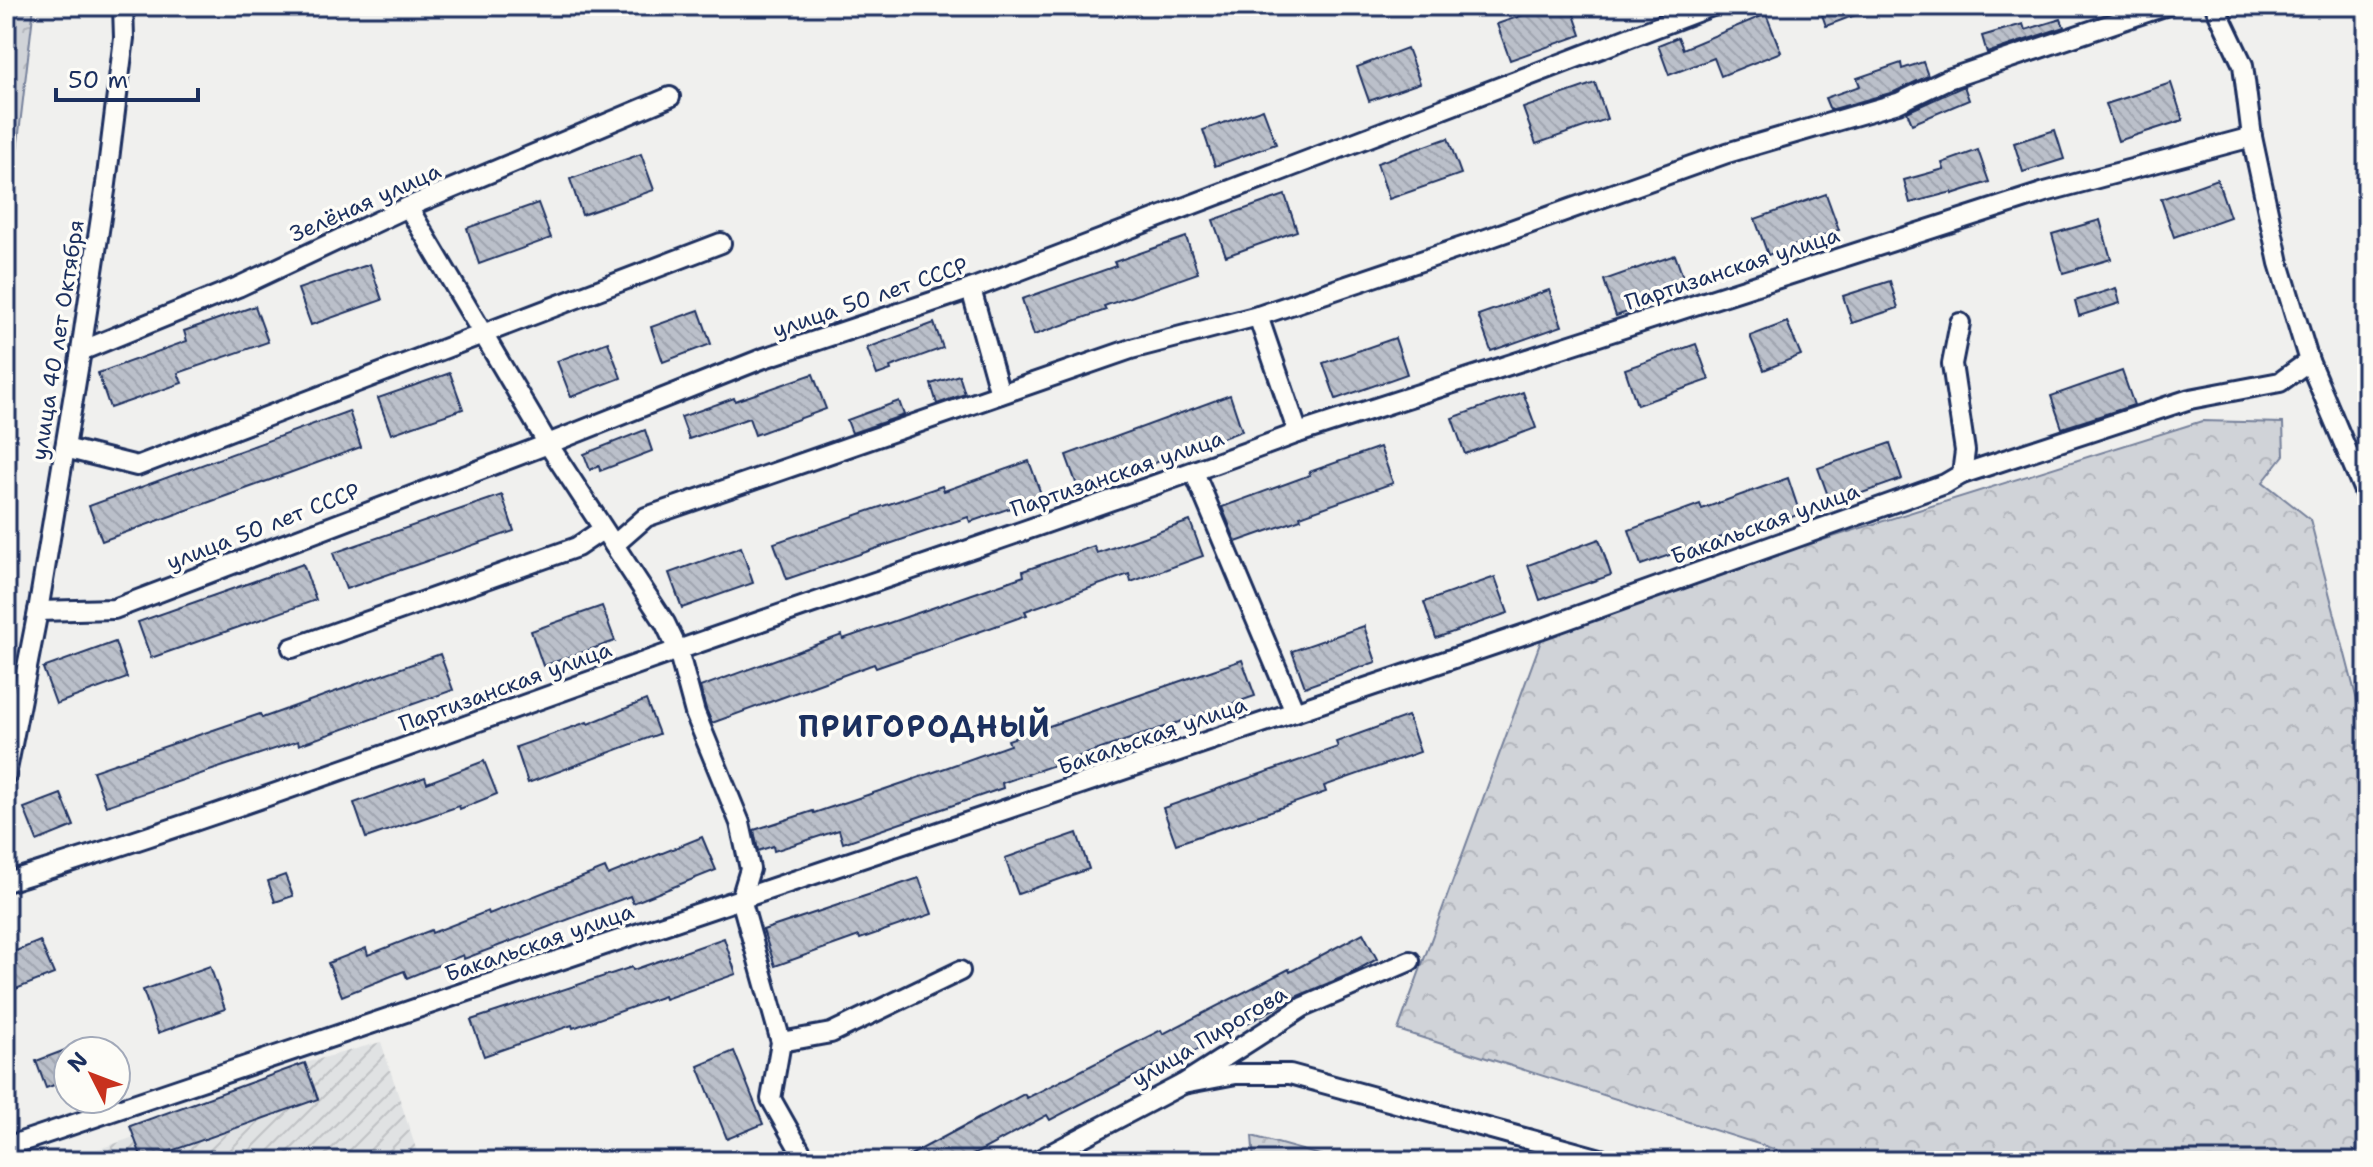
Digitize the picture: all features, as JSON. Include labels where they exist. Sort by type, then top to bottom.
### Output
[{"type":"street","name":"улица 40 лет Октября","points":[[6,775],[38,611],[81,351],[124,38],[123,6]]},
{"type":"street","name":"улица 50 лет СССР","points":[[38,611],[114,609],[548,444],[764,358],[971,289],[1712,6]]},
{"type":"street","points":[[292,648],[608,537],[646,517],[1131,349],[1258,316],[1727,153],[1898,103],[1948,79],[2165,6]]},
{"type":"street","points":[[2215,6],[2243,65],[2252,137],[2279,263],[2309,361],[2367,498]]},
{"type":"street","name":"Зелёная улица","points":[[81,351],[238,287],[408,207],[670,97]]},
{"type":"street","name":"Партизанская улица","points":[[6,882],[151,837],[1298,433],[2045,192],[2252,137]]},
{"type":"street","points":[[408,207],[548,444],[665,623],[678,650],[695,713],[740,823],[750,869],[741,899],[781,1042],[771,1099],[806,1161]]},
{"type":"street","points":[[65,448],[137,466],[721,243]]},
{"type":"street","points":[[971,289],[1000,394]]},
{"type":"street","points":[[1258,316],[1298,433]]},
{"type":"street","points":[[1960,323],[1952,364],[1965,451],[1962,474]]},
{"type":"street","name":"Бакальская улица","points":[[6,1147],[1546,627],[1945,484],[1962,474],[2190,399],[2280,382],[2309,361]]},
{"type":"street","points":[[1194,472],[1295,712]]},
{"type":"street","name":"улица Пирогова","points":[[1037,1161],[1183,1084],[1303,1007],[1410,961]]},
{"type":"street","points":[[781,1042],[831,1033],[960,971]]},
{"type":"street","points":[[1183,1084],[1236,1074],[1290,1074],[1608,1161]]},
{"type":"shaded area","points":[[381,1042],[420,1161],[72,1161],[73,1158],[134,1137],[130,1126],[305,1063]]},
{"type":"green space","points":[[6,6],[34,6],[6,244]]},
{"type":"green space","points":[[2202,421],[2283,423],[2284,455],[2263,482],[2310,519],[2367,739],[2367,1161],[1812,1161],[1398,1030],[1546,627]]},
{"type":"green space","points":[[1252,1136],[1341,1161],[1254,1161]]},
{"type":"building","points":[[1549,6],[1571,6],[1581,35],[1510,60],[1497,24]]},
{"type":"building","points":[[1819,6],[1874,6],[1874,8],[1826,26]]},
{"type":"building","points":[[1766,14],[1781,52],[1721,76],[1714,58],[1669,75],[1658,45],[1678,37],[1683,49]]},
{"type":"building","points":[[2061,19],[2064,27],[1987,53],[1982,36],[2023,24],[2025,30]]},
{"type":"building","points":[[1407,48],[1420,83],[1369,101],[1357,67]]},
{"type":"building","points":[[1923,62],[1928,76],[1894,92],[1830,110],[1825,98],[1860,86],[1857,78],[1901,63],[1902,69]]},
{"type":"building","points":[[1595,83],[1607,119],[1536,144],[1523,108]]},
{"type":"building","points":[[2171,83],[2183,120],[2118,141],[2106,104]]},
{"type":"building","points":[[1964,86],[1969,100],[1912,124],[1907,112]]},
{"type":"building","points":[[1263,109],[1276,144],[1215,166],[1203,130]]},
{"type":"building","points":[[2055,130],[2064,159],[2023,172],[2014,143]]},
{"type":"building","points":[[1448,138],[1461,174],[1389,199],[1377,163]]},
{"type":"building","points":[[1978,150],[1989,182],[1910,203],[1904,180],[1944,169],[1942,163]]},
{"type":"building","points":[[641,154],[654,190],[582,215],[570,179]]},
{"type":"building","points":[[2217,179],[2230,217],[2174,237],[2161,199]]},
{"type":"building","points":[[1826,194],[1839,230],[1768,255],[1755,219]]},
{"type":"building","points":[[1285,195],[1297,231],[1226,256],[1213,220]]},
{"type":"building","points":[[538,203],[551,238],[479,264],[467,228]]},
{"type":"building","points":[[2100,220],[2111,259],[2063,273],[2052,234]]},
{"type":"building","points":[[1186,237],[1198,273],[1034,335],[1022,299]]},
{"type":"building","points":[[1675,255],[1688,291],[1616,316],[1604,280]]},
{"type":"building","points":[[370,264],[382,300],[311,325],[298,289]]},
{"type":"building","points":[[1890,281],[1898,308],[1852,323],[1843,296]]},
{"type":"building","points":[[2116,288],[2120,303],[2079,316],[2075,301]]},
{"type":"building","points":[[1549,290],[1562,326],[1491,351],[1478,315]]},
{"type":"building","points":[[255,306],[268,342],[178,373],[182,383],[110,408],[98,373],[187,341],[184,331]]},
{"type":"building","points":[[699,310],[711,344],[663,362],[651,327]]},
{"type":"building","points":[[1787,322],[1801,355],[1764,370],[1750,336]]},
{"type":"building","points":[[934,323],[943,348],[890,367],[891,370],[877,375],[867,348]]},
{"type":"building","points":[[1395,338],[1407,374],[1336,399],[1323,363]]},
{"type":"building","points":[[608,342],[621,378],[571,397],[557,361]]},
{"type":"building","points":[[1696,344],[1709,380],[1637,405],[1625,369]]},
{"type":"building","points":[[2122,371],[2134,405],[2062,428],[2051,396]]},
{"type":"building","points":[[450,373],[463,409],[391,434],[378,398]]},
{"type":"building","points":[[813,374],[826,409],[755,435],[749,418],[689,439],[681,417]]},
{"type":"building","points":[[959,375],[965,394],[937,404],[931,384]]},
{"type":"building","points":[[1523,392],[1536,428],[1465,454],[1452,418]]},
{"type":"building","points":[[1230,395],[1242,431],[1079,491],[1066,455]]},
{"type":"building","points":[[899,401],[904,415],[852,433],[847,420]]},
{"type":"building","points":[[349,411],[361,447],[102,541],[89,506]]},
{"type":"building","points":[[645,430],[652,451],[600,471],[599,466],[590,470],[584,454]]},
{"type":"building","points":[[1890,443],[1902,479],[1831,504],[1818,468]]},
{"type":"building","points":[[1380,447],[1393,483],[1236,542],[1222,507]]},
{"type":"building","points":[[1029,461],[1042,497],[970,522],[968,517],[787,579],[774,543],[942,486],[944,491]]},
{"type":"building","points":[[1788,478],[1800,514],[1729,540],[1727,535],[1641,565],[1629,530],[1700,504],[1702,509]]},
{"type":"building","points":[[502,495],[514,531],[346,589],[333,553]]},
{"type":"building","points":[[1190,521],[1203,556],[1131,582],[1129,574],[1025,611],[1027,615],[876,668],[874,664],[712,723],[706,709],[700,687],[842,635],[843,639],[1024,576],[1023,571],[1094,546],[1097,553]]},
{"type":"building","points":[[1599,539],[1611,575],[1540,600],[1528,565]]},
{"type":"building","points":[[741,547],[753,583],[682,608],[669,573]]},
{"type":"building","points":[[303,564],[316,600],[151,658],[138,622]]},
{"type":"building","points":[[1495,577],[1508,613],[1436,638],[1424,602]]},
{"type":"building","points":[[602,606],[615,641],[543,666],[531,631]]},
{"type":"building","points":[[1364,626],[1376,662],[1305,687],[1292,651]]},
{"type":"building","points":[[115,642],[127,678],[56,704],[43,668]]},
{"type":"building","points":[[440,654],[453,690],[299,745],[298,741],[106,806],[93,771],[260,714],[262,718]]},
{"type":"building","points":[[1242,660],[1255,696],[1002,783],[1003,788],[843,843],[839,830],[774,851],[773,846],[758,851],[754,830],[903,783],[1010,745],[1008,740]]},
{"type":"building","points":[[646,700],[659,734],[528,783],[516,747],[588,724]]},
{"type":"building","points":[[1408,716],[1420,752],[1324,786],[1326,792],[1176,844],[1163,808],[1338,747],[1336,742]]},
{"type":"building","points":[[484,761],[497,794],[460,809],[459,806],[366,838],[354,803],[425,777],[427,783]]},
{"type":"building","points":[[61,794],[74,826],[37,841],[24,808]]},
{"type":"building","points":[[1077,833],[1089,869],[1018,894],[1005,858]]},
{"type":"building","points":[[702,837],[716,870],[633,903],[630,896],[464,959],[463,955],[407,978],[404,971],[342,996],[328,963],[366,948],[368,955],[431,930],[432,933],[488,911],[489,914],[605,868],[608,875]]},
{"type":"building","points":[[285,875],[293,896],[275,902],[268,881]]},
{"type":"building","points":[[919,878],[932,914],[775,966],[763,930]]},
{"type":"building","points":[[1363,933],[1377,959],[1298,996],[1182,1058],[1180,1053],[1050,1120],[1047,1115],[962,1161],[899,1161],[1024,1094],[1027,1098],[1161,1030],[1163,1034]]},
{"type":"building","points":[[724,938],[736,974],[484,1056],[471,1020]]},
{"type":"building","points":[[40,941],[54,974],[16,989],[6,955]]},
{"type":"building","points":[[210,966],[225,1009],[158,1033],[143,990]]},
{"type":"building","points":[[734,1051],[763,1124],[727,1139],[698,1066]]},
{"type":"building","points":[[52,1055],[52,1086],[46,1088],[36,1061]]},
{"type":"building","points":[[305,1063],[318,1099],[143,1161],[130,1126]]},
{"type":"district","name":"ПРИГОРОДНЫЙ","points":[[925,727]]}]
